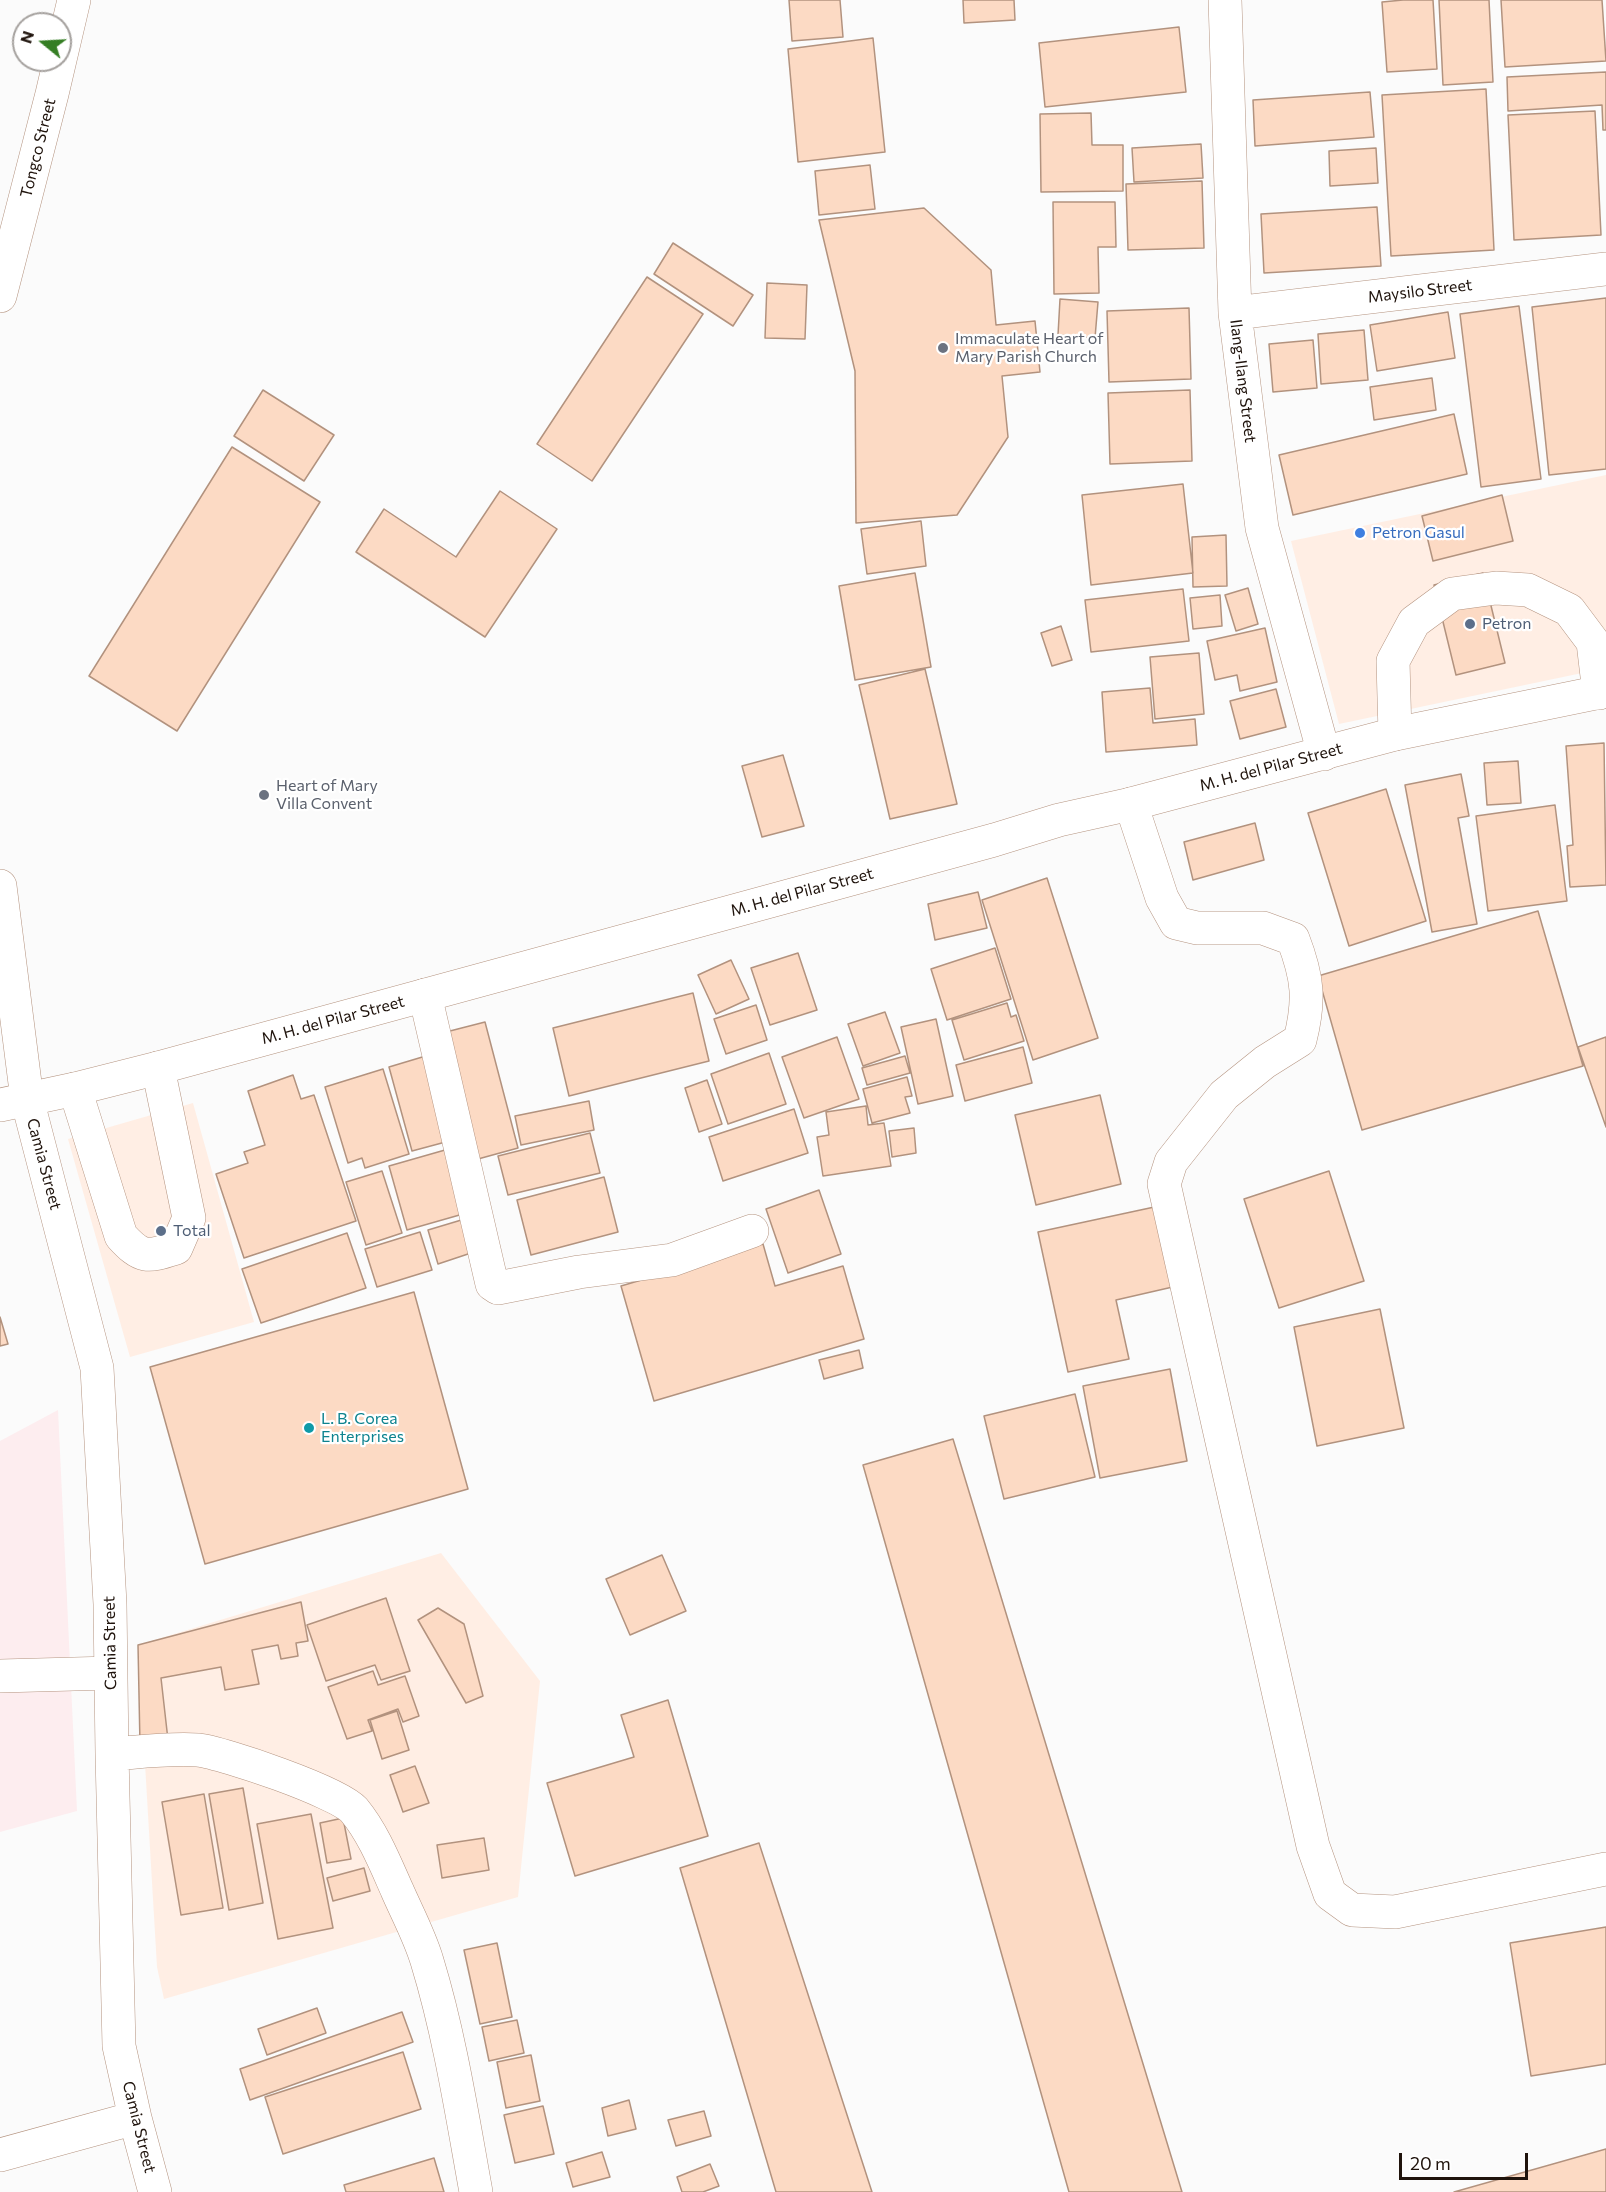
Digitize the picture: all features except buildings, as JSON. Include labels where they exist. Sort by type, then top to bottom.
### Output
[{"type":"street","name":"Tongco Street","points":[[0,296],[74,0]]},
{"type":"street","name":"Ilang-Ilang Street","points":[[1225,0],[1235,313],[1262,528],[1324,754]]},
{"type":"street","name":"Maysilo Street","points":[[1235,313],[1606,269]]},
{"type":"street","points":[[1395,734],[1393,661],[1414,622],[1452,594],[1496,588],[1528,590],[1569,610],[1593,642],[1603,692]]},
{"type":"street","name":"M. H. del Pilar Street","points":[[14,1102],[158,1068],[994,840],[1059,820],[1131,804],[1395,734],[1603,692]]},
{"type":"street","points":[[1131,804],[1162,898],[1176,923],[1197,928],[1263,928],[1293,939],[1304,968],[1307,1012],[1300,1040],[1265,1062],[1224,1095],[1171,1161],[1164,1184],[1313,1846],[1330,1894],[1352,1910],[1395,1912],[1606,1869]]},
{"type":"street","points":[[0,886],[14,1102]]},
{"type":"street","points":[[425,995],[492,1284],[498,1288],[579,1272],[672,1260],[752,1231]]},
{"type":"street","points":[[75,1089],[121,1236],[134,1250],[152,1255],[176,1248],[189,1218],[158,1068]]},
{"type":"street","name":"Camia Street","points":[[14,1102],[97,1368],[110,1604],[119,2046],[155,2192]]},
{"type":"street","points":[[0,1676],[111,1673]]},
{"type":"street","points":[[112,1755],[154,1750],[198,1750],[275,1773],[331,1795],[346,1803],[354,1811],[381,1853],[426,1958],[448,2041],[476,2192]]},
{"type":"street","points":[[0,2155],[40,2142],[135,2118]]},
{"type":"shaded area","points":[[1606,475],[1606,668],[1339,724],[1291,541]]},
{"type":"shaded area","name":"Total","points":[[193,1103],[254,1322],[130,1357],[68,1139]]},
{"type":"shaded area","points":[[58,1410],[77,1811],[0,1832],[0,1441]]},
{"type":"shaded area","points":[[441,1553],[540,1681],[518,1897],[164,1999],[157,1967],[138,1645]]},
{"type":"place","name":"Immaculate Heart of Mary Parish Church","points":[[943,348]]},
{"type":"place","name":"Petron Gasul","points":[[1360,533]]},
{"type":"place","name":"Petron","points":[[1470,624]]},
{"type":"place","name":"Heart of Mary Villa Convent","points":[[264,795]]},
{"type":"place","name":"Total","points":[[161,1231]]},
{"type":"place","name":"L. B. Corea Enterprises","points":[[309,1428]]}]
